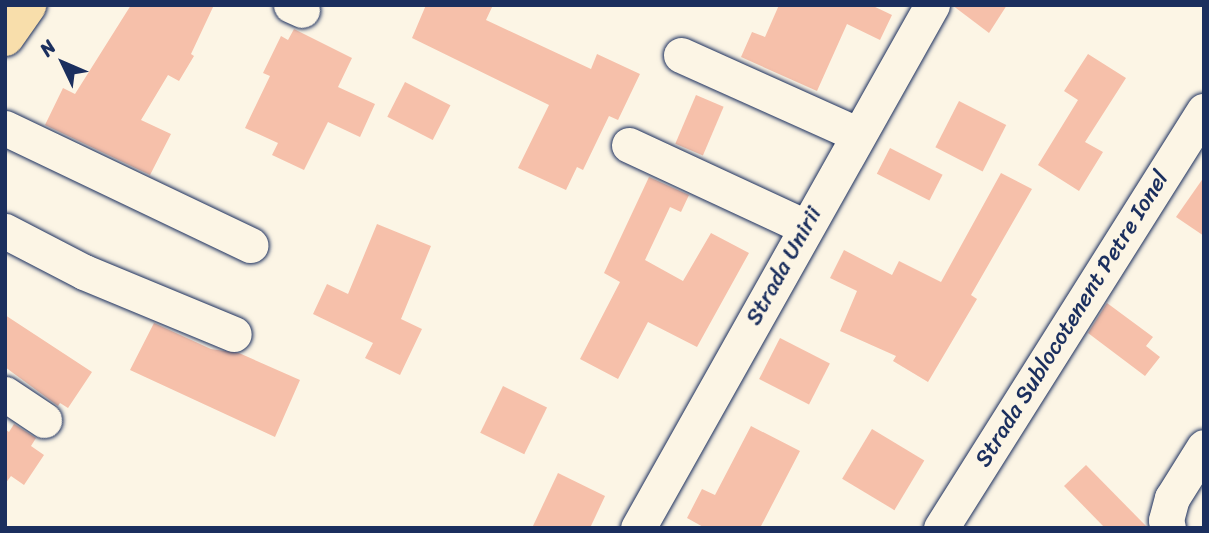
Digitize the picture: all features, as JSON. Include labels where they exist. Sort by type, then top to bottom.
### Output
[{"type":"main road","points":[[5,37],[27,5]]},
{"type":"street","name":"Strada Unirii","points":[[638,528],[857,134],[932,5]]},
{"type":"street","points":[[681,55],[857,134]]},
{"type":"street","name":"Strada Sublocotenent Petre Ionel","points":[[941,528],[1204,111]]},
{"type":"street","points":[[5,128],[250,245]]},
{"type":"street","points":[[629,145],[806,227]]},
{"type":"street","points":[[5,230],[84,272],[234,334]]},
{"type":"street","points":[[5,394],[44,420]]},
{"type":"street","points":[[1168,528],[1166,520],[1172,498],[1204,447]]},
{"type":"building","points":[[131,5],[214,5],[191,54],[194,56],[179,81],[168,75],[141,120],[171,134],[150,175],[45,125],[63,88],[75,94]]},
{"type":"building","points":[[426,5],[493,5],[486,20],[591,69],[597,54],[640,74],[618,120],[609,116],[583,170],[577,167],[566,190],[518,168],[549,105],[412,38]]},
{"type":"building","points":[[779,5],[871,5],[892,15],[880,40],[847,24],[817,91],[741,57],[752,32],[765,37]]},
{"type":"building","points":[[952,5],[1007,5],[989,33]]},
{"type":"building","points":[[294,29],[352,58],[338,87],[375,104],[360,137],[328,122],[304,170],[272,155],[278,143],[245,128],[270,76],[263,73],[281,36],[288,40]]},
{"type":"building","points":[[1088,54],[1126,78],[1085,142],[1103,152],[1079,191],[1038,165],[1078,100],[1064,91]]},
{"type":"building","points":[[405,82],[450,105],[433,140],[387,117]]},
{"type":"building","points":[[696,95],[724,107],[703,156],[675,144]]},
{"type":"building","points":[[959,101],[1006,125],[983,171],[935,147]]},
{"type":"building","points":[[890,148],[943,175],[929,201],[877,174]]},
{"type":"building","points":[[1001,173],[1032,189],[971,295],[977,299],[928,382],[893,361],[896,356],[840,331],[857,291],[830,278],[844,250],[892,275],[899,261],[941,282]]},
{"type":"building","points":[[649,177],[689,195],[681,212],[670,207],[645,260],[683,281],[711,233],[749,253],[697,347],[648,322],[618,379],[580,359],[620,282],[604,273]]},
{"type":"building","points":[[1204,177],[1204,236],[1176,217]]},
{"type":"building","points":[[377,224],[431,246],[401,319],[422,329],[400,375],[365,358],[373,343],[313,314],[327,284],[348,294]]},
{"type":"building","points":[[1107,303],[1153,337],[1146,346],[1160,357],[1145,376],[1088,333]]},
{"type":"building","points":[[5,315],[92,372],[68,408],[60,403],[58,406],[5,367]]},
{"type":"building","points":[[154,323],[211,349],[239,353],[300,380],[275,437],[130,370]]},
{"type":"building","points":[[780,338],[830,363],[809,404],[759,379]]},
{"type":"building","points":[[503,386],[547,407],[524,454],[480,433]]},
{"type":"building","points":[[14,424],[36,438],[31,446],[44,455],[24,485],[11,476],[5,484],[5,429],[9,432]]},
{"type":"building","points":[[751,426],[800,451],[760,528],[705,528],[687,518],[702,489],[715,495]]},
{"type":"building","points":[[872,429],[924,460],[894,510],[842,479]]},
{"type":"building","points":[[1086,465],[1147,528],[1105,528],[1064,486]]},
{"type":"building","points":[[558,473],[605,496],[590,528],[532,528]]}]
